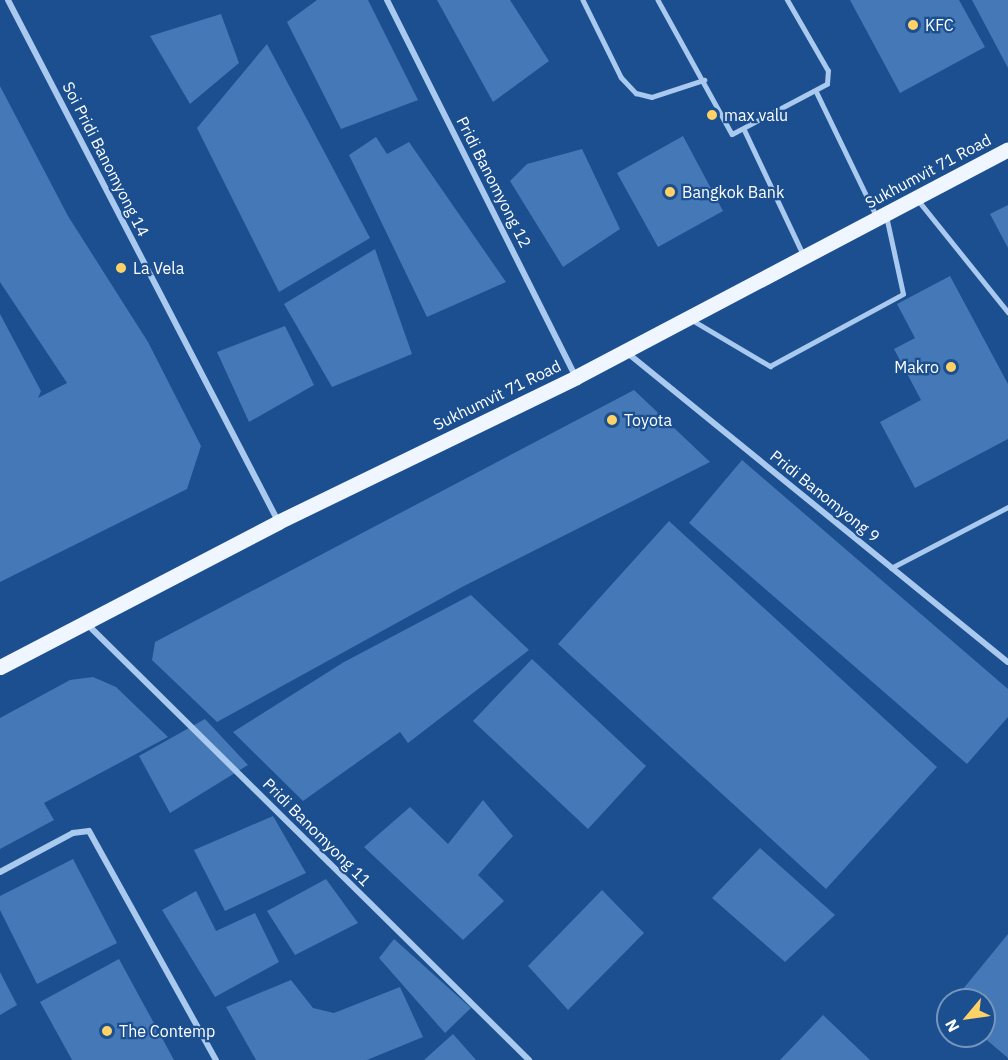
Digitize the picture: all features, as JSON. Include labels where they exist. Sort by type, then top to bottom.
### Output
[{"type":"main road","name":"Sukhumvit 71 Road","points":[[0,667],[87,624],[278,522],[625,351],[1008,149]]},
{"type":"street","name":"Soi Pridi Banomyong 14","points":[[8,0],[278,522]]},
{"type":"street","name":"Pridi Banomyong 12","points":[[387,0],[576,376]]},
{"type":"street","name":"Pridi Banomyong 9","points":[[625,351],[1008,662]]},
{"type":"street","name":"Pridi Banomyong 11","points":[[87,624],[528,1060]]},
{"type":"street","points":[[0,872],[73,832],[89,831],[216,1060]]},
{"type":"lane","points":[[583,0],[621,77],[636,93],[652,97],[704,80]]},
{"type":"lane","points":[[658,0],[704,80],[727,129],[732,134],[817,93],[827,84],[828,71],[787,0]]},
{"type":"lane","points":[[688,318],[770,366],[903,294],[882,216],[817,93]]},
{"type":"lane","points":[[744,129],[804,257]]},
{"type":"lane","points":[[916,198],[1008,312]]},
{"type":"lane","points":[[891,568],[1008,507]]},
{"type":"building","points":[[317,0],[368,0],[418,100],[341,129],[287,22]]},
{"type":"building","points":[[437,0],[510,0],[549,61],[493,102]]},
{"type":"building","points":[[850,0],[959,0],[985,47],[900,93]]},
{"type":"building","points":[[972,0],[1008,0],[1008,68]]},
{"type":"building","points":[[221,14],[239,63],[190,104],[150,36]]},
{"type":"building","points":[[267,44],[370,238],[279,292],[197,128]]},
{"type":"building","points":[[0,86],[68,216],[148,342],[201,446],[187,489],[0,582],[0,314],[41,391],[38,398],[67,383],[0,282]]},
{"type":"building","name":"Bangkok Bank","points":[[683,136],[723,211],[658,247],[617,173]]},
{"type":"building","points":[[376,137],[387,154],[409,142],[506,282],[427,317],[349,155]]},
{"type":"building","points":[[582,149],[620,229],[563,267],[510,181],[527,164]]},
{"type":"building","points":[[1008,205],[1008,248],[990,214]]},
{"type":"building","points":[[375,249],[412,354],[332,387],[284,304]]},
{"type":"building","name":"Makro","points":[[950,276],[1008,384],[1008,439],[915,488],[880,422],[921,400],[894,349],[915,338],[897,304]]},
{"type":"building","points":[[285,326],[314,385],[249,422],[217,352]]},
{"type":"building","points":[[634,390],[710,462],[462,587],[217,722],[152,660],[155,642]]},
{"type":"building","points":[[742,460],[1008,689],[1008,717],[967,764],[689,523]]},
{"type":"building","points":[[669,521],[937,767],[826,889],[558,644]]},
{"type":"building","points":[[471,595],[529,650],[408,743],[400,732],[303,801],[233,732],[344,662]]},
{"type":"building","points":[[532,659],[646,766],[588,829],[473,721]]},
{"type":"building","points":[[93,677],[116,687],[168,737],[44,803],[54,820],[0,849],[0,718],[70,680]]},
{"type":"building","points":[[205,719],[248,765],[170,813],[139,756]]},
{"type":"building","points":[[483,800],[513,836],[478,875],[504,901],[463,940],[364,847],[410,807],[448,844]]},
{"type":"building","points":[[273,816],[306,873],[225,911],[194,850]]},
{"type":"building","points":[[760,848],[835,915],[785,962],[712,898]]},
{"type":"building","points":[[73,859],[117,943],[37,984],[0,910],[0,896]]},
{"type":"building","points":[[326,879],[358,923],[295,955],[267,911]]},
{"type":"building","points":[[602,890],[644,933],[568,1010],[528,966]]},
{"type":"building","points":[[196,891],[216,931],[255,913],[279,962],[215,997],[162,910]]},
{"type":"building","points":[[1008,934],[1008,1058],[996,1048],[996,988],[964,988]]},
{"type":"building","points":[[394,939],[471,1008],[445,1033],[379,958]]},
{"type":"building","name":"The Contemp","points":[[119,959],[174,1060],[72,1060],[40,1002]]},
{"type":"building","points":[[0,972],[17,1005],[0,1015]]},
{"type":"building","points":[[291,980],[313,1008],[334,1013],[400,987],[423,1037],[367,1060],[256,1060],[226,1007]]},
{"type":"building","points":[[823,1015],[870,1060],[780,1060]]},
{"type":"building","points":[[453,1034],[476,1060],[424,1060]]},
{"type":"place","name":"KFC","points":[[913,25]]},
{"type":"place","name":"max valu","points":[[712,115]]},
{"type":"place","name":"Bangkok Bank","points":[[670,192]]},
{"type":"place","name":"La Vela","points":[[121,268]]},
{"type":"place","name":"Makro","points":[[951,367]]},
{"type":"place","name":"Toyota","points":[[612,420]]},
{"type":"place","name":"The Contemp","points":[[107,1031]]}]
